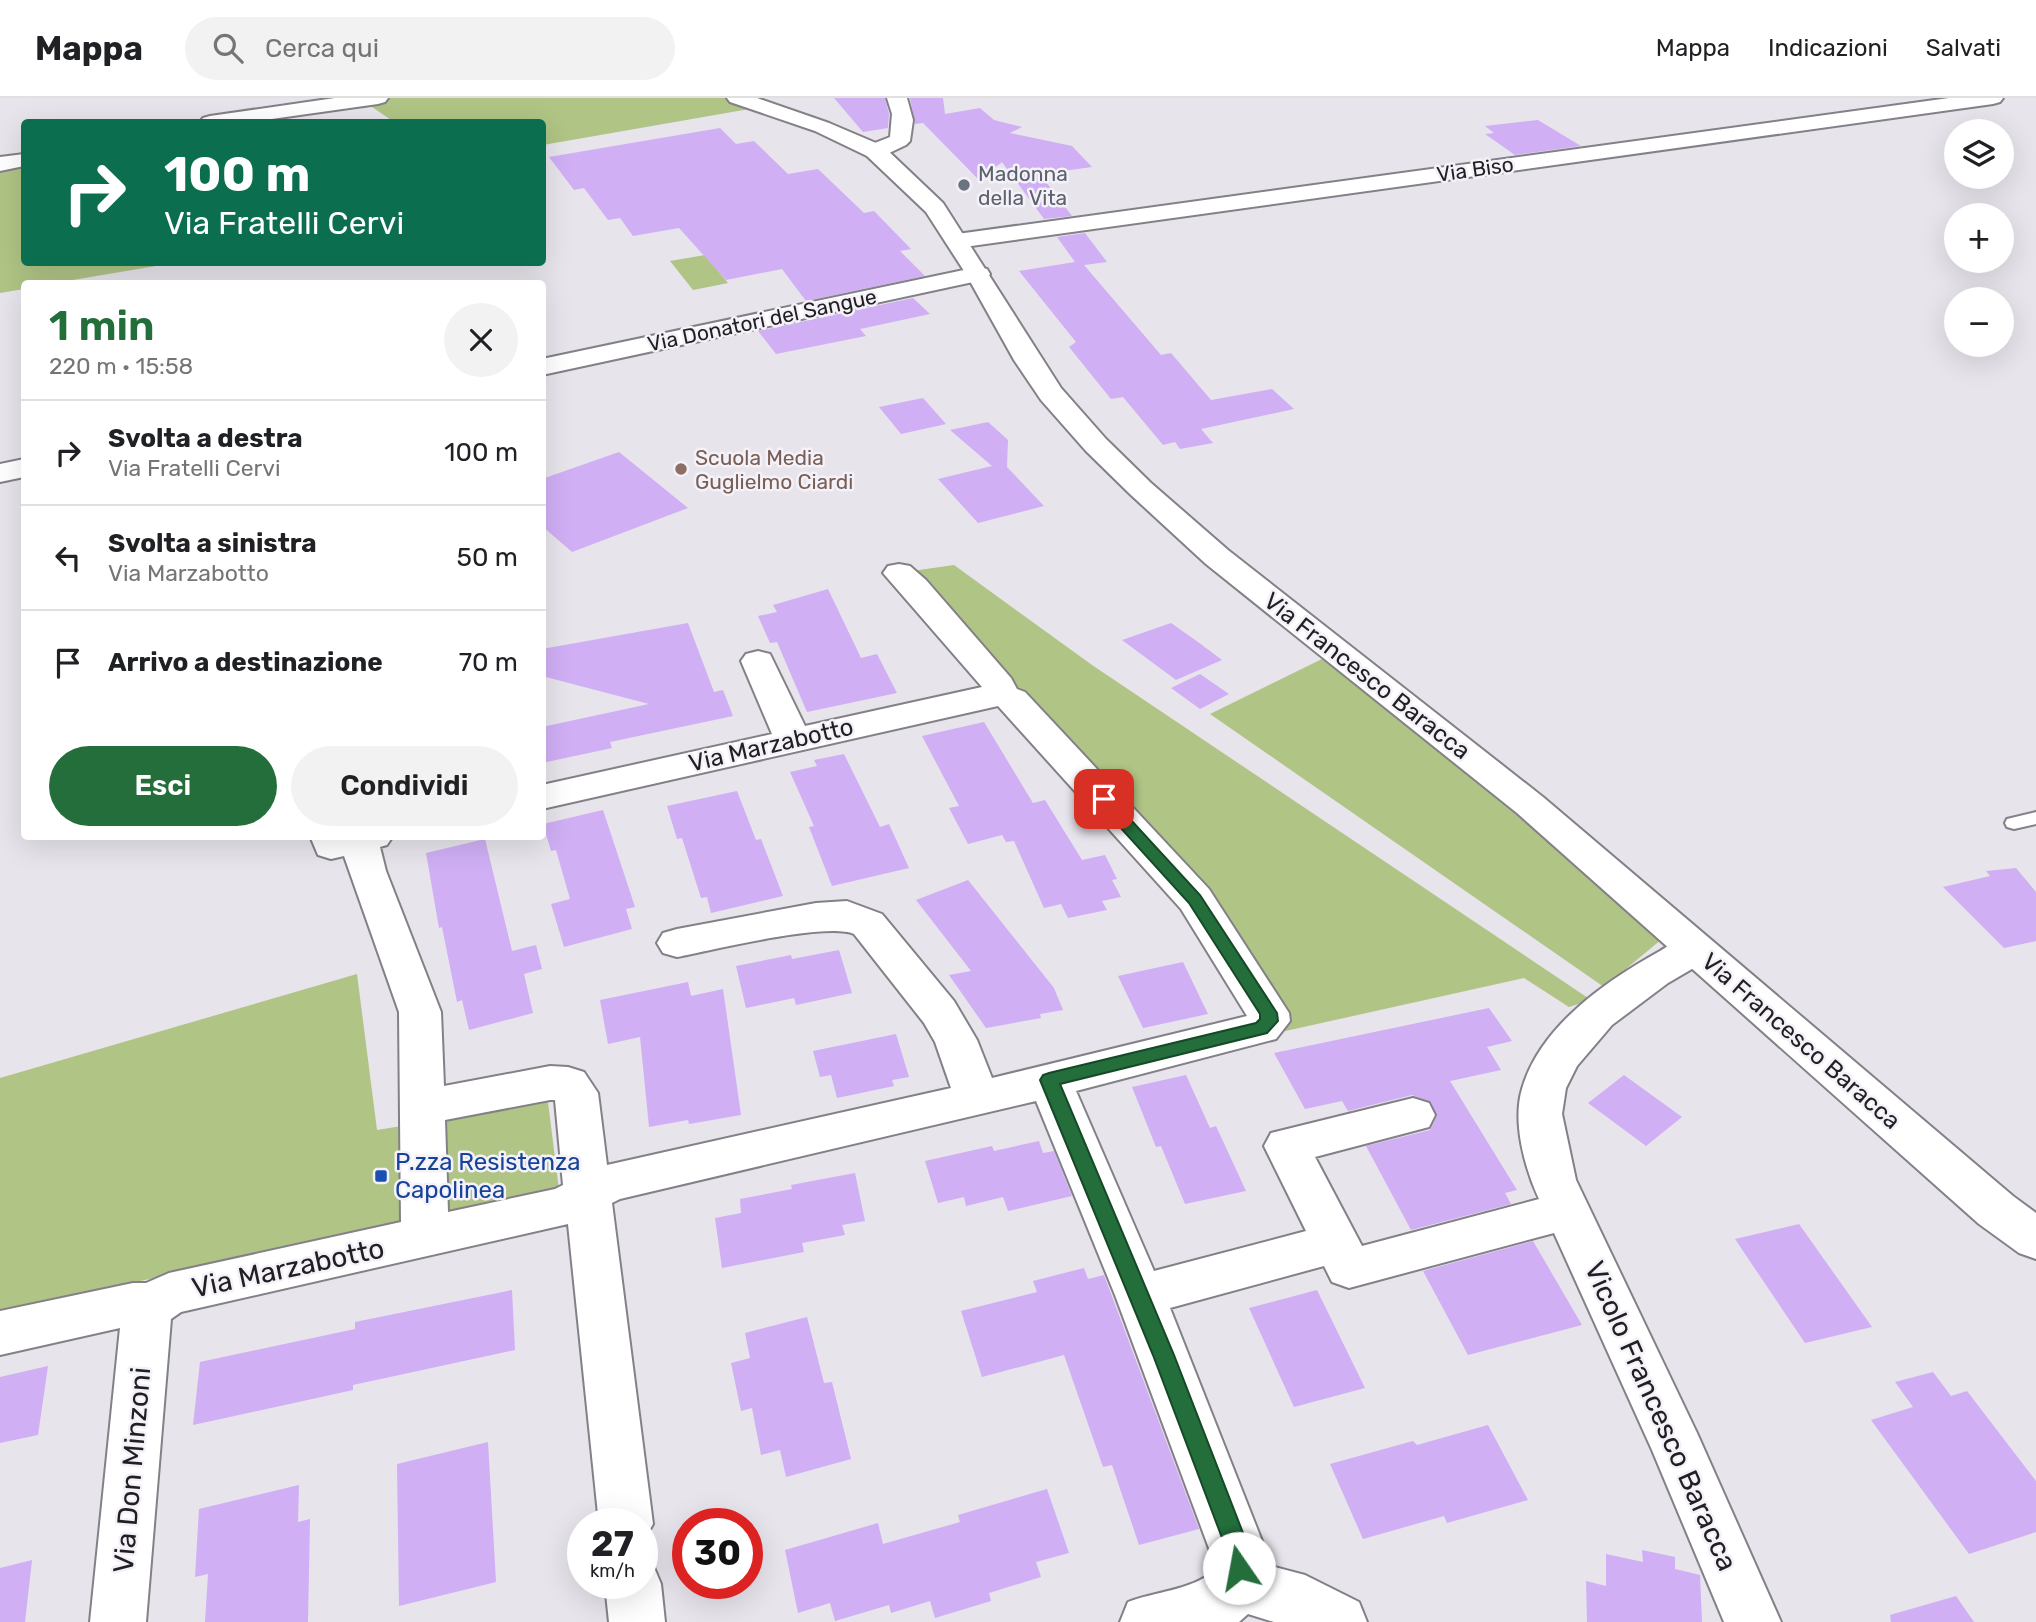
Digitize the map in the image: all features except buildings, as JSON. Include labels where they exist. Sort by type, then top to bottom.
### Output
[{"type":"street","points":[[239,119],[378,98]]},
{"type":"street","name":"Via Francesco Baracca","points":[[737,98],[822,127],[875,150],[935,208],[978,274],[1027,360],[1051,394],[1096,445],[1141,489],[1217,556],[1530,805],[1996,1210],[2036,1239]]},
{"type":"street","points":[[875,150],[898,141],[903,126],[902,108],[897,98]]},
{"type":"street","name":"Via Biso","points":[[957,241],[1993,98]]},
{"type":"street","points":[[0,148],[21,145]]},
{"type":"street","points":[[0,163],[21,160]]},
{"type":"street","name":"Via Donatori del Sangue","points":[[546,367],[978,274]]},
{"type":"street","points":[[0,473],[21,469]]},
{"type":"street","points":[[586,1196],[610,1183],[977,1099],[1261,1028],[1269,1021],[1268,1013],[1195,899],[1013,699],[1000,695],[999,685],[915,587],[899,573]]},
{"type":"street","points":[[758,661],[793,740]]},
{"type":"street","name":"Via Marzabotto","points":[[546,796],[1000,695]]},
{"type":"street","points":[[355,840],[420,1012],[425,1237]]},
{"type":"street","points":[[677,943],[816,916],[847,915],[868,924],[939,1012],[956,1040],[977,1099]]},
{"type":"street","name":"Vicolo Francesco Baracca","points":[[1696,949],[1653,973],[1597,1014],[1560,1056],[1545,1088],[1540,1114],[1553,1180],[1678,1450],[1753,1622]]},
{"type":"street","points":[[1049,1080],[1140,1295],[1238,1551],[1240,1585]]},
{"type":"street","points":[[421,1107],[550,1083],[568,1084],[576,1093],[623,1508]]},
{"type":"street","points":[[1352,1258],[1287,1146],[1413,1115]]},
{"type":"street","name":"Via Marzabotto","points":[[0,1333],[133,1304],[149,1311],[169,1294],[564,1206],[586,1196]]},
{"type":"street","points":[[1140,1295],[1352,1258],[1566,1211]]},
{"type":"street","name":"Via Don Minzoni","points":[[118,1622],[149,1311]]},
{"type":"street","points":[[1148,1622],[1217,1604],[1240,1585]]},
{"type":"street","points":[[1240,1585],[1305,1603],[1339,1622]]},
{"type":"street","points":[[635,1599],[637,1622]]},
{"type":"lane","points":[[2014,823],[2036,818]]},
{"type":"green space","points":[[359,98],[728,98],[755,108],[546,144],[546,119],[390,119]]},
{"type":"green space","points":[[21,162],[21,266],[156,266],[73,280],[21,280],[21,290],[0,293],[0,165]]},
{"type":"green space","points":[[705,255],[728,283],[693,290],[670,261]]},
{"type":"green space","points":[[954,565],[1092,665],[1591,1000],[1569,1007],[1524,978],[1281,1032],[1268,999],[905,572]]},
{"type":"green space","points":[[1322,659],[1551,837],[1662,939],[1604,987],[1210,714]]},
{"type":"green space","points":[[357,974],[377,1130],[548,1102],[559,1190],[425,1222],[0,1310],[0,1078]]},
{"type":"place","name":"Madonna della Vita","points":[[964,185]]},
{"type":"place","name":"Scuola Media Guglielmo Ciardi","points":[[681,469]]},
{"type":"place","name":"P.zza Resistenza Capolinea","points":[[381,1176]]},
{"type":"route","points":[[1104,799],[1195,899],[1268,1013],[1269,1021],[1261,1028],[1049,1080],[1164,1355],[1238,1551],[1239,1568]]}]
